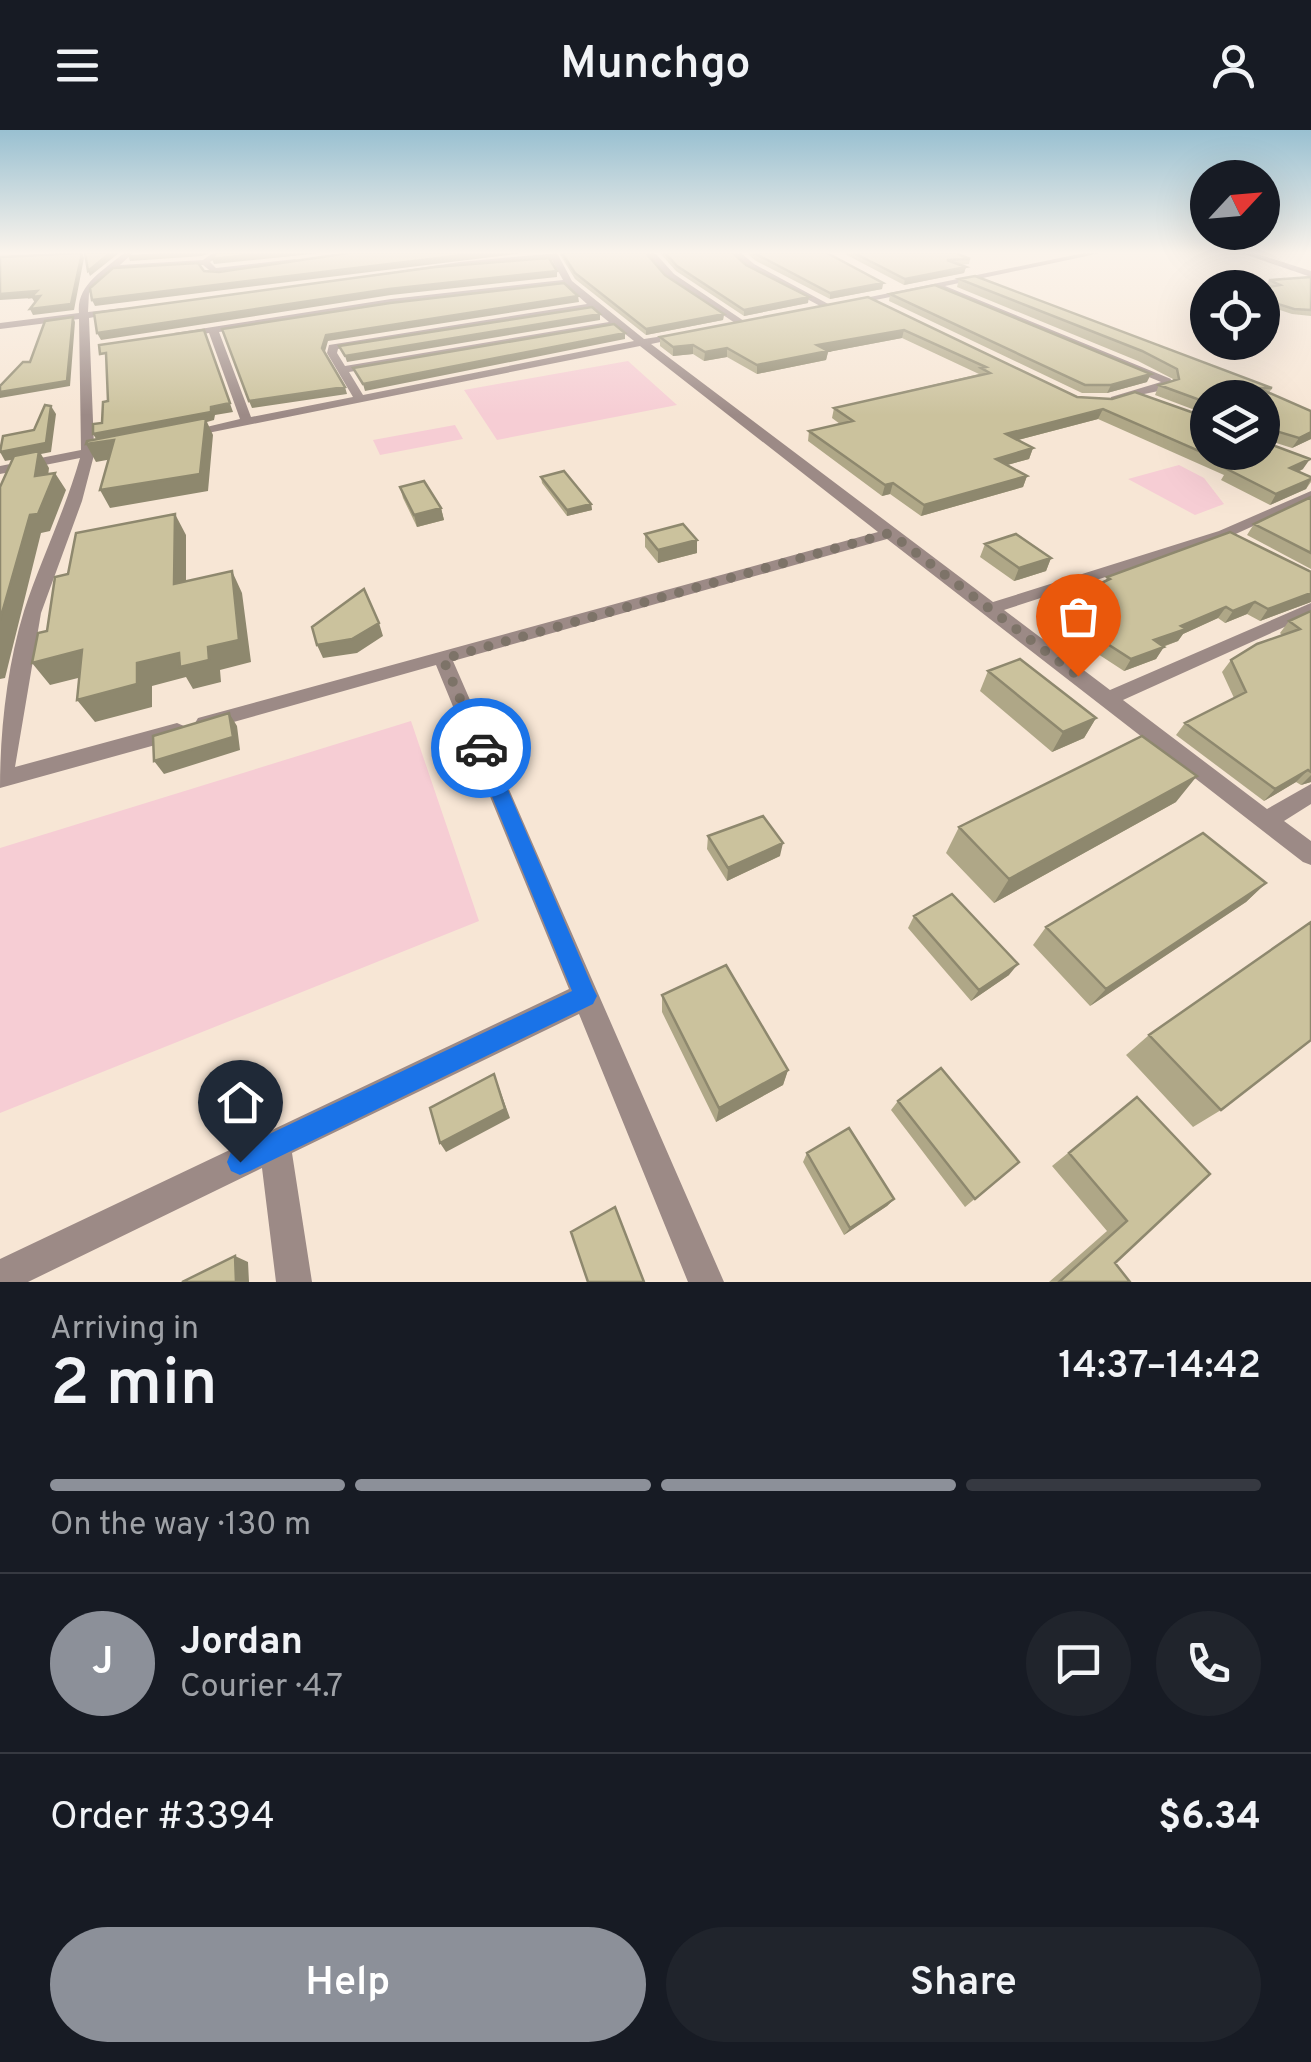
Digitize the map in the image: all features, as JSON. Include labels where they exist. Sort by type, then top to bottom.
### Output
[{"type":"street","points":[[84,307],[88,452],[75,501],[32,613],[1,779],[890,533]]},
{"type":"street","points":[[159,338],[362,307]]},
{"type":"street","points":[[360,399],[332,352],[333,347],[589,307]]},
{"type":"street","points":[[595,307],[1311,855]]},
{"type":"street","points":[[716,307],[740,323]]},
{"type":"street","points":[[810,310],[824,307]]},
{"type":"street","points":[[986,307],[1166,382],[1134,395],[1097,402]]},
{"type":"street","points":[[0,326],[136,309]]},
{"type":"street","points":[[724,326],[758,320]]},
{"type":"street","points":[[342,370],[617,324]]},
{"type":"street","points":[[212,330],[247,421]]},
{"type":"street","points":[[176,435],[691,333]]},
{"type":"street","points":[[88,350],[105,346]]},
{"type":"street","points":[[1134,395],[1152,402]]},
{"type":"street","points":[[0,470],[124,446]]},
{"type":"street","points":[[989,608],[1224,534],[1311,495]]},
{"type":"street","points":[[1224,534],[1241,543]]},
{"type":"street","points":[[1107,699],[1311,608]]},
{"type":"street","points":[[443,659],[706,1282]]},
{"type":"street","points":[[1266,820],[1311,793]]},
{"type":"street","points":[[0,1277],[586,996]]},
{"type":"street","points":[[275,1145],[294,1282]]},
{"type":"shaded area","points":[[628,361],[677,405],[497,440],[464,390]]},
{"type":"shaded area","points":[[455,425],[463,439],[380,455],[373,440]]},
{"type":"shaded area","points":[[1179,465],[1204,478],[1224,504],[1195,515],[1128,479]]},
{"type":"shaded area","points":[[411,721],[479,921],[0,1113],[0,848]]},
{"type":"building","points":[[140,307],[271,307],[97,333],[94,313]]},
{"type":"building","points":[[366,307],[508,307],[326,335],[322,348],[345,387],[249,401],[222,329]]},
{"type":"building","points":[[592,307],[600,314],[345,356],[339,346]]},
{"type":"building","points":[[618,307],[713,307],[724,314],[646,329]]},
{"type":"building","points":[[817,307],[888,307],[1077,397],[1112,399],[1135,392],[1190,412],[1190,447],[1103,409],[1006,434],[1033,448],[996,459],[1027,476],[924,505],[893,483],[885,485],[809,431],[853,421],[834,408],[990,373],[981,368],[986,367],[904,330],[817,345],[828,351],[757,365],[727,348],[705,352],[693,345],[673,347],[660,337]]},
{"type":"building","points":[[917,307],[988,307],[1151,374],[1111,385],[1085,385]]},
{"type":"building","points":[[1030,307],[1057,307],[1251,380],[1190,380],[1190,396],[1159,385],[1179,379],[1177,369]]},
{"type":"building","points":[[73,317],[67,381],[0,392],[0,386],[23,362],[30,362],[45,321]]},
{"type":"building","points":[[614,324],[625,333],[363,384],[353,368]]},
{"type":"building","points":[[204,330],[230,403],[211,407],[211,412],[93,434],[93,424],[102,423],[103,402],[108,401],[106,353],[100,354],[99,345]]},
{"type":"building","points":[[1280,398],[1311,411],[1311,432],[1299,438],[1280,432]]},
{"type":"building","points":[[45,405],[51,406],[46,443],[0,452],[3,436],[34,430]]},
{"type":"building","points":[[206,418],[200,474],[100,490],[114,440],[86,444],[87,441]]},
{"type":"building","points":[[1280,448],[1310,459],[1290,468],[1311,479],[1276,494],[1229,470],[1280,470]]},
{"type":"building","points":[[39,451],[35,476],[55,473],[38,514],[30,515],[0,620],[0,487],[14,456]]},
{"type":"building","points":[[564,471],[591,504],[567,510],[541,477]]},
{"type":"building","points":[[424,481],[441,508],[414,515],[400,487]]},
{"type":"building","points":[[1311,497],[1311,553],[1254,524]]},
{"type":"building","points":[[175,514],[174,584],[232,571],[239,640],[208,647],[209,660],[180,667],[179,653],[137,663],[137,684],[77,700],[82,650],[32,663],[38,633],[47,631],[55,577],[68,574],[76,533]]},
{"type":"building","points":[[683,524],[697,540],[658,550],[645,534]]},
{"type":"building","points":[[1230,532],[1311,572],[1311,593],[1268,609],[1255,602],[1233,611],[1226,607],[1181,626],[1186,629],[1154,640],[1164,647],[1131,659],[1064,616],[1098,598],[1086,590],[1110,579],[1107,577]]},
{"type":"building","points":[[1016,534],[1051,558],[1019,568],[985,544]]},
{"type":"building","points":[[364,589],[379,623],[352,639],[317,645],[312,627]]},
{"type":"building","points":[[1311,611],[1311,772],[1308,770],[1275,789],[1185,723],[1246,692],[1231,660],[1257,644],[1300,629],[1289,621]]},
{"type":"building","points":[[1020,659],[1096,718],[1063,732],[988,671]]},
{"type":"building","points":[[229,713],[233,737],[154,761],[153,736]]},
{"type":"building","points":[[1142,736],[1197,776],[1009,879],[959,827]]},
{"type":"building","points":[[763,816],[783,843],[728,868],[708,836]]},
{"type":"building","points":[[1203,833],[1266,883],[1106,989],[1046,927]]},
{"type":"building","points":[[952,894],[1018,964],[979,990],[914,916]]},
{"type":"building","points":[[1311,922],[1311,1040],[1221,1110],[1149,1035]]},
{"type":"building","points":[[726,965],[788,1070],[719,1108],[662,995]]},
{"type":"building","points":[[941,1068],[1019,1162],[975,1199],[898,1101]]},
{"type":"building","points":[[494,1074],[505,1109],[440,1143],[430,1108]]},
{"type":"building","points":[[1137,1097],[1210,1174],[1115,1263],[1130,1282],[1059,1282],[1127,1221],[1069,1153]]},
{"type":"building","points":[[849,1128],[894,1199],[850,1228],[807,1153]]},
{"type":"building","points":[[615,1207],[644,1282],[588,1282],[571,1232]]},
{"type":"building","points":[[235,1256],[236,1282],[182,1282]]},
{"type":"way so far","points":[[481,748],[443,659],[890,533],[1078,676]]},
{"type":"route","points":[[240,1162],[586,996],[481,748]]}]
